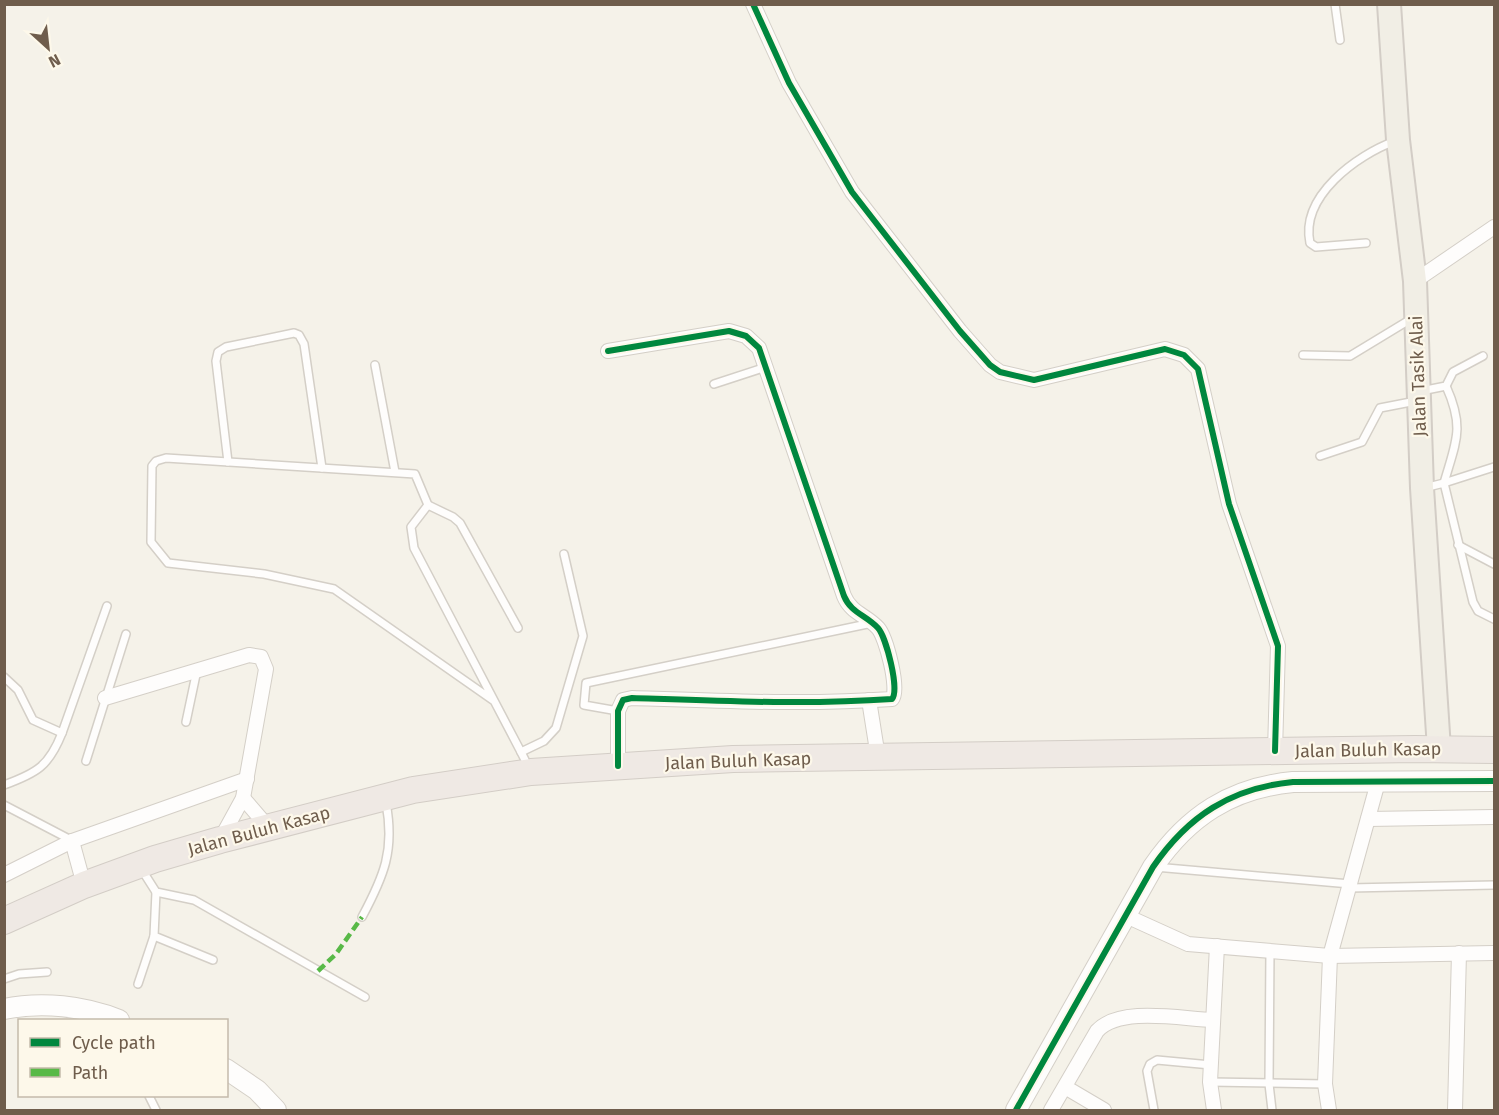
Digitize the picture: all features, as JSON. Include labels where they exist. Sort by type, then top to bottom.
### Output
[{"type":"highway","name":"Jalan Buluh Kasap","points":[[4,921],[84,885],[220,840],[526,762],[618,766],[733,759],[1494,750]]},
{"type":"main road","name":"Jalan Tasik Alai","points":[[1389,4],[1398,140],[1415,281],[1422,489],[1439,749]]},
{"type":"street","points":[[753,4],[789,83],[852,192],[960,331],[990,365],[1000,372],[1034,381],[1165,349],[1184,355],[1198,369],[1229,504],[1278,646],[1275,751]]},
{"type":"street","points":[[1415,281],[1494,227]]},
{"type":"street","points":[[608,351],[729,331],[753,341],[766,366],[846,602],[858,615],[872,623],[885,639],[895,695],[892,699],[869,700],[749,702],[632,698],[623,700],[618,711],[618,766]]},
{"type":"street","points":[[105,698],[249,655],[261,657],[265,663],[243,798],[220,840]]},
{"type":"street","points":[[869,700],[878,757]]},
{"type":"street","points":[[4,875],[72,841],[247,779]]},
{"type":"street","points":[[1016,1110],[1153,867],[1166,849],[1191,824],[1216,805],[1240,792],[1266,784],[1494,781]]},
{"type":"street","points":[[1329,1110],[1325,1084],[1330,956],[1378,782]]},
{"type":"street","points":[[243,798],[268,827]]},
{"type":"street","points":[[1368,819],[1494,817]]},
{"type":"street","points":[[72,841],[84,885]]},
{"type":"street","points":[[1124,915],[1185,943],[1330,956],[1494,953]]},
{"type":"street","points":[[1214,1110],[1210,1082],[1217,946]]},
{"type":"street","points":[[1455,1110],[1459,953]]},
{"type":"street","points":[[4,1009],[36,1005],[71,1007],[115,1019]]},
{"type":"street","points":[[1051,1110],[1097,1031],[1114,1018],[1136,1016],[1213,1020]]},
{"type":"street","points":[[228,1070],[257,1090],[276,1110]]},
{"type":"street","points":[[1065,1087],[1104,1110]]},
{"type":"lane","points":[[1335,4],[1340,40]]},
{"type":"lane","points":[[1366,243],[1316,248],[1309,239],[1309,216],[1322,191],[1373,149],[1398,140]]},
{"type":"lane","points":[[1303,355],[1350,356],[1416,316]]},
{"type":"lane","points":[[228,462],[216,361],[218,352],[226,346],[294,333],[299,335],[304,344],[322,468]]},
{"type":"lane","points":[[1320,456],[1362,442],[1380,408],[1446,386],[1453,372],[1483,356]]},
{"type":"lane","points":[[375,365],[395,472]]},
{"type":"lane","points":[[714,384],[766,366]]},
{"type":"lane","points":[[1446,386],[1457,411],[1459,430],[1444,483],[1458,545],[1478,611],[1494,619]]},
{"type":"lane","points":[[494,701],[334,589],[264,574],[174,566],[165,561],[152,545],[151,539],[152,466],[156,461],[166,458],[415,474],[428,505],[460,523],[518,628]]},
{"type":"lane","points":[[1422,489],[1494,466]]},
{"type":"lane","points":[[428,505],[414,521],[411,541],[526,762],[556,728],[583,640],[583,625],[564,554]]},
{"type":"lane","points":[[1458,545],[1494,564]]},
{"type":"lane","points":[[4,785],[36,772],[54,754],[107,606]]},
{"type":"lane","points":[[618,711],[584,705],[586,683],[872,623]]},
{"type":"lane","points":[[86,761],[126,634]]},
{"type":"lane","points":[[186,722],[196,670]]},
{"type":"lane","points":[[4,677],[18,690],[33,720],[62,733]]},
{"type":"lane","points":[[362,917],[384,872],[391,845],[385,798]]},
{"type":"lane","points":[[4,805],[72,841]]},
{"type":"lane","points":[[138,984],[154,936],[156,892],[139,865]]},
{"type":"lane","points":[[1153,867],[1349,886],[1494,885]]},
{"type":"lane","points":[[156,892],[194,900],[364,997]]},
{"type":"lane","points":[[154,936],[213,960]]},
{"type":"lane","points":[[1270,950],[1269,1084],[1272,1110]]},
{"type":"lane","points":[[4,979],[20,974],[47,972]]},
{"type":"lane","points":[[1154,1110],[1147,1071],[1150,1064],[1157,1060],[1211,1065]]},
{"type":"lane","points":[[1210,1082],[1325,1084]]},
{"type":"marked path","points":[[318,971],[336,954],[362,917]]},
{"type":"cycle path","points":[[753,4],[789,83],[852,192],[960,331],[990,365],[1000,372],[1034,380],[1165,349],[1184,355],[1198,369],[1229,504],[1278,646],[1275,751]]},
{"type":"cycle path","points":[[608,351],[729,331],[746,336],[759,348],[844,596],[847,602],[881,633],[891,664],[894,685],[892,699],[860,701],[762,702],[632,698],[623,700],[618,711],[618,766]]},
{"type":"cycle path","points":[[1016,1110],[1153,867],[1181,833],[1196,819],[1231,798],[1271,785],[1293,782],[1494,781]]}]
